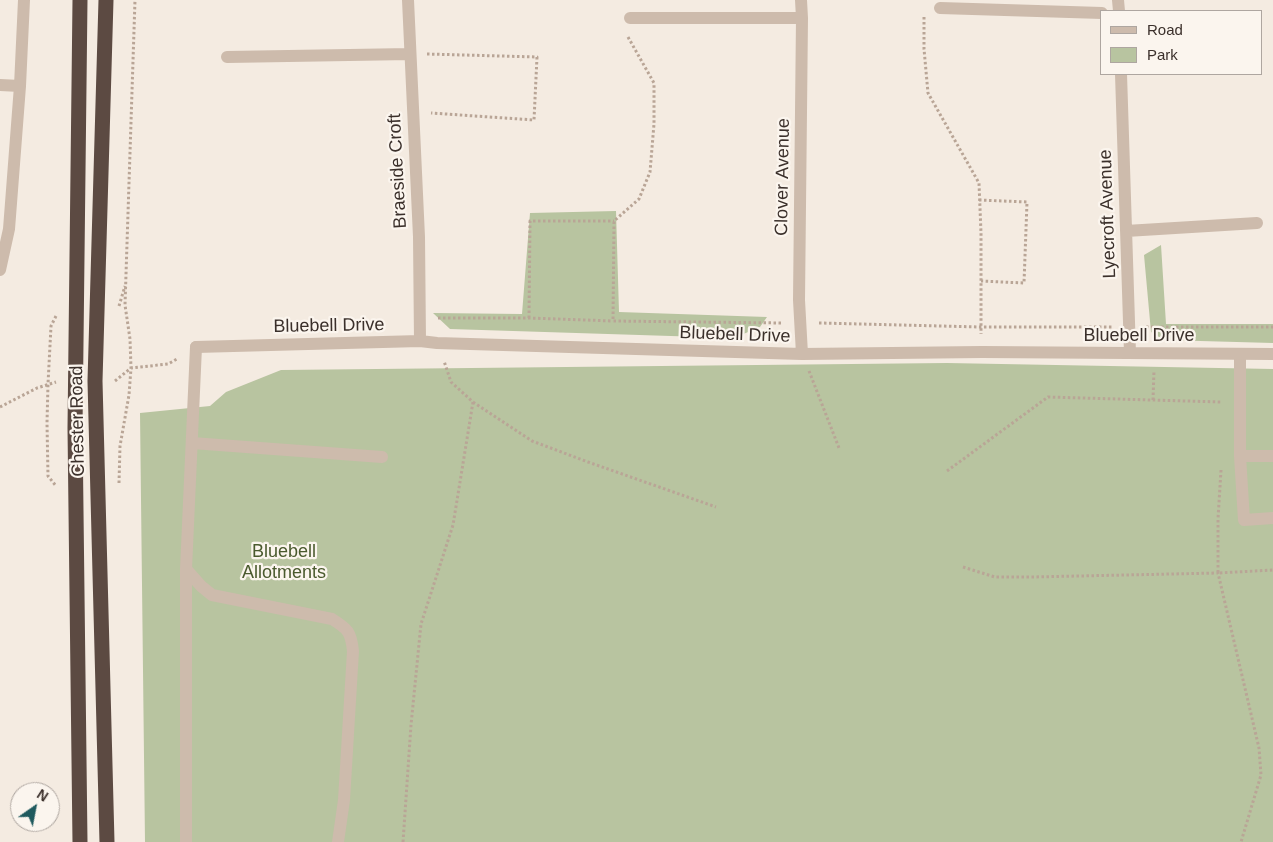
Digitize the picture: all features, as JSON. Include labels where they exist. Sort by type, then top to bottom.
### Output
[{"type":"highway","name":"Chester Road","points":[[80,0],[76,382],[80,842]]},
{"type":"highway","name":"Chester Road","points":[[106,0],[95,381],[107,842]]},
{"type":"street","points":[[0,270],[9,229],[20,86],[24,0]]},
{"type":"street","name":"Braeside Croft","points":[[408,0],[419,237],[418,318],[420,341]]},
{"type":"street","name":"Clover Avenue","points":[[801,0],[799,300],[802,354]]},
{"type":"street","points":[[940,8],[1100,12]]},
{"type":"street","points":[[630,18],[802,18]]},
{"type":"street","points":[[227,57],[410,54]]},
{"type":"street","name":"Lyecroft Avenue","points":[[1121,75],[1130,353]]},
{"type":"street","points":[[0,85],[20,86]]},
{"type":"street","points":[[1126,231],[1257,223]]},
{"type":"street","name":"Bluebell Drive","points":[[196,347],[420,341],[802,354],[982,352],[1273,354]]},
{"type":"street","points":[[186,842],[186,569],[196,347]]},
{"type":"street","points":[[1240,354],[1240,456],[1244,520],[1273,518]]},
{"type":"street","points":[[192,443],[382,456]]},
{"type":"street","points":[[1240,456],[1273,456]]},
{"type":"street","points":[[186,569],[212,595],[332,619],[344,626],[351,636],[354,651],[344,800],[338,842]]},
{"type":"path","points":[[120,446],[128,404],[131,368],[130,339],[125,305],[135,0]]},
{"type":"path","points":[[924,10],[924,49],[928,93],[979,183],[982,352]]},
{"type":"path","points":[[529,318],[530,221],[614,221],[639,199],[650,172],[654,124],[654,83],[628,35],[630,18]]},
{"type":"path","points":[[410,54],[537,57],[534,120],[413,112]]},
{"type":"path","points":[[980,200],[1027,202],[1024,283],[981,281]]},
{"type":"path","points":[[613,321],[614,221]]},
{"type":"path","points":[[58,311],[51,326],[48,384],[48,476],[61,492]]},
{"type":"path","points":[[418,318],[529,318],[613,321],[981,326],[1273,327]]},
{"type":"path","points":[[437,343],[451,382],[473,402],[532,441],[716,507]]},
{"type":"path","points":[[95,381],[115,381],[131,368],[168,364],[196,347]]},
{"type":"path","points":[[802,354],[839,448]]},
{"type":"path","points":[[1153,400],[1154,354]]},
{"type":"path","points":[[0,407],[48,384],[59,381],[76,382]]},
{"type":"path","points":[[946,472],[1048,397],[1224,402]]},
{"type":"path","points":[[403,842],[411,725],[421,624],[453,525],[473,402]]},
{"type":"path","points":[[963,567],[995,577],[1218,573],[1258,748],[1261,775],[1241,842]]},
{"type":"green space","points":[[616,211],[619,312],[767,317],[760,327],[734,338],[450,329],[433,313],[522,314],[530,213]]},
{"type":"green space","points":[[1161,245],[1166,324],[1273,324],[1273,343],[1164,340],[1151,332],[1144,255]]},
{"type":"green space","name":"Bluebell Allotments","points":[[947,363],[1273,369],[1273,842],[145,842],[140,413],[210,406],[226,392],[281,370]]}]
